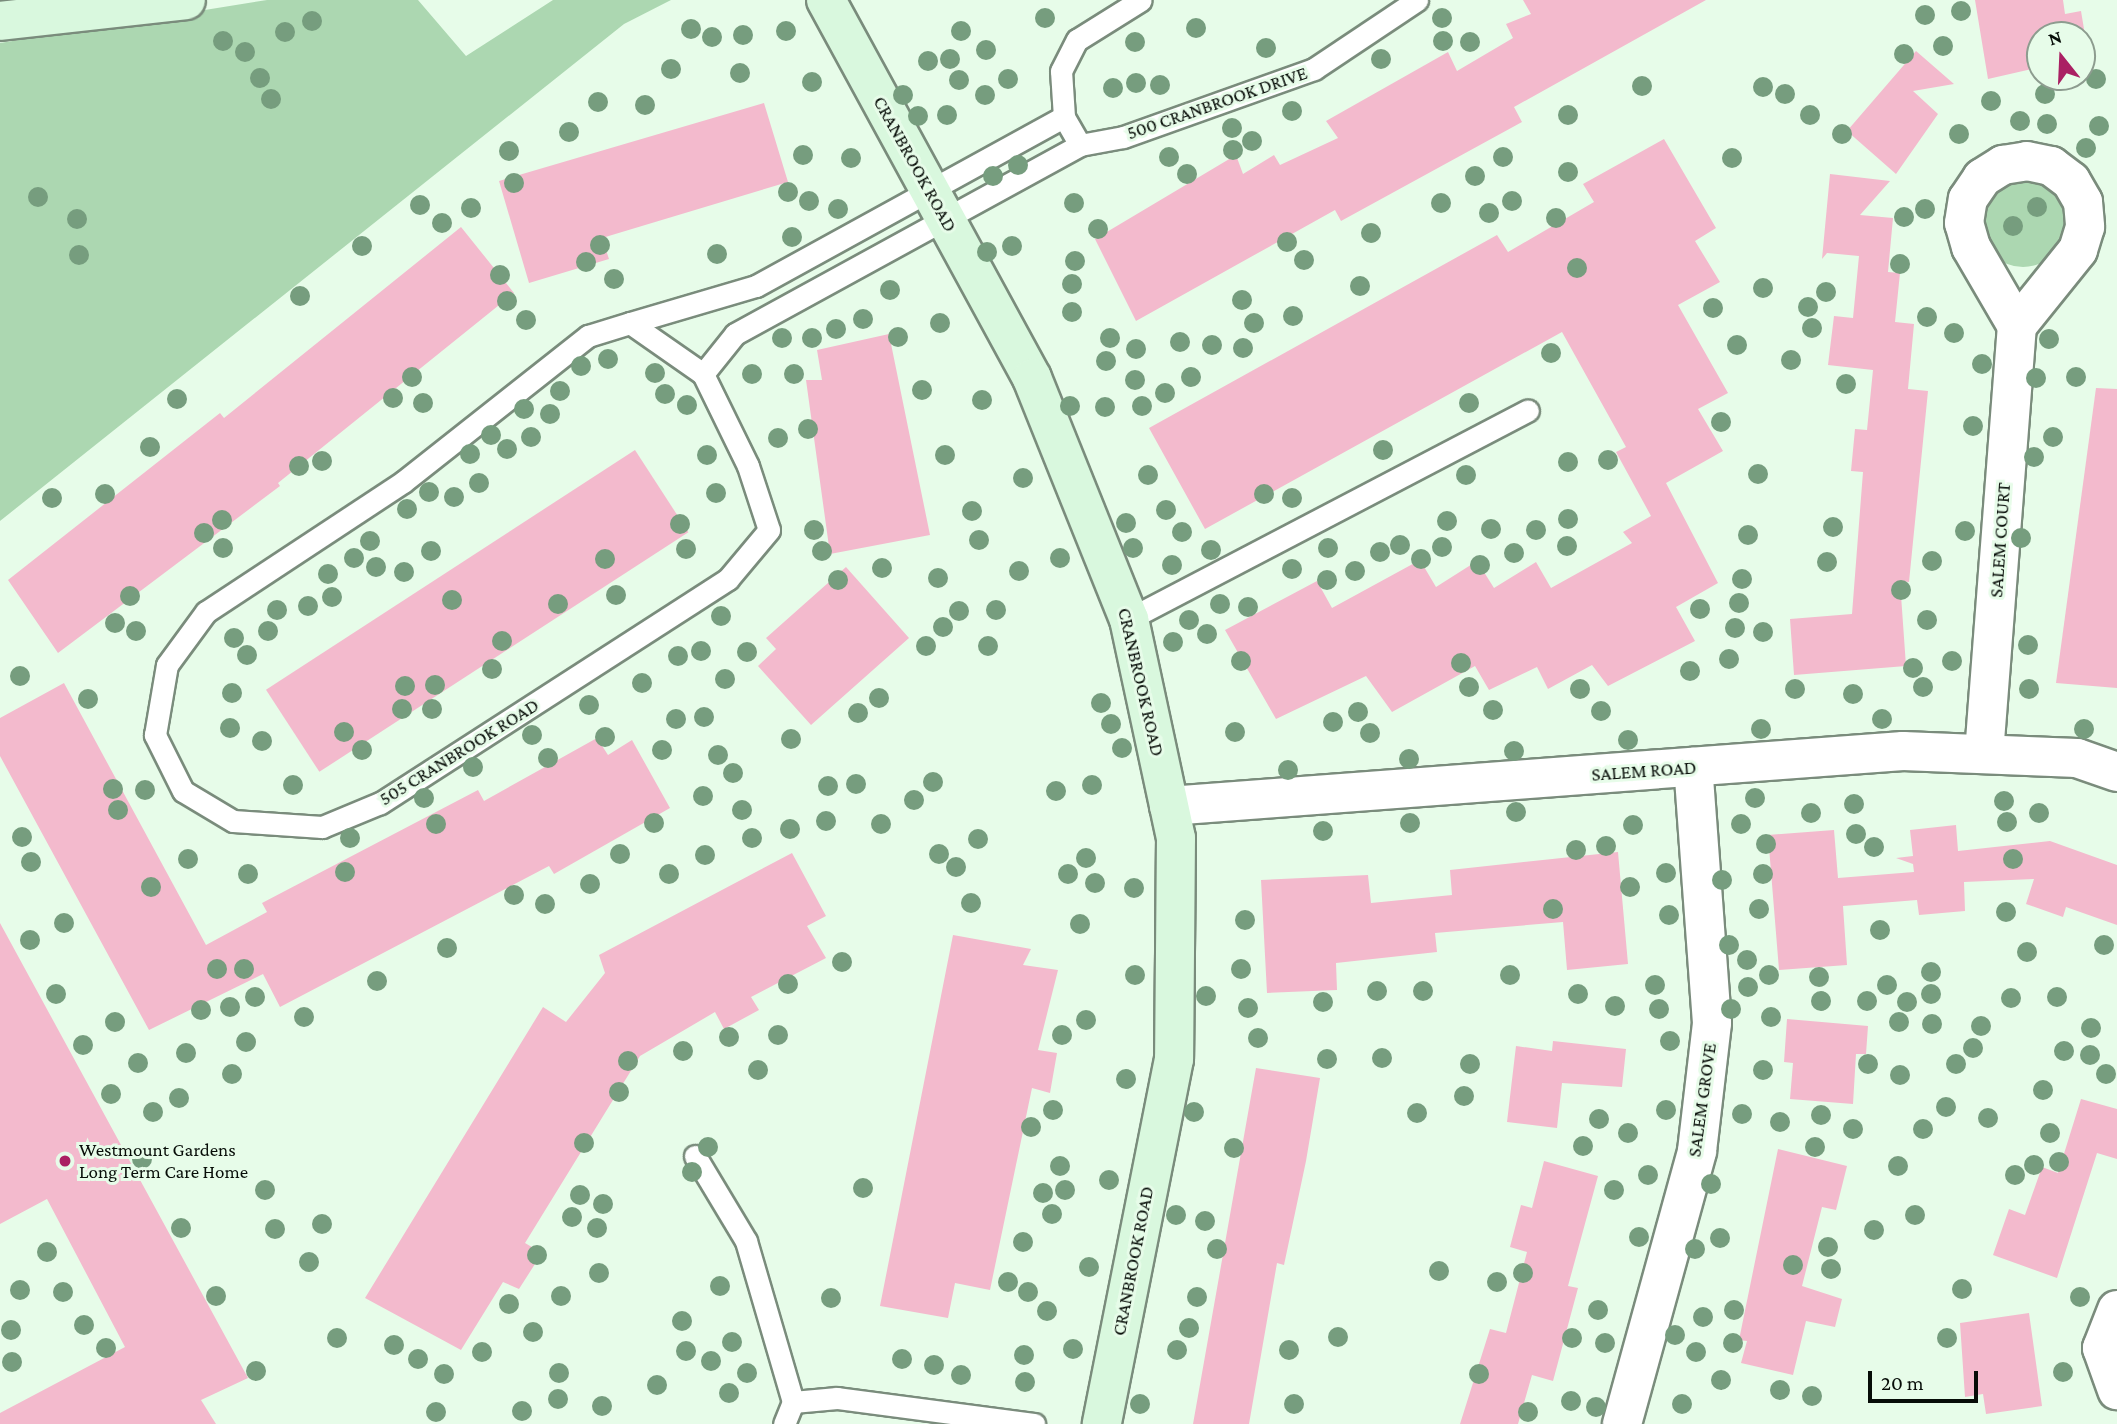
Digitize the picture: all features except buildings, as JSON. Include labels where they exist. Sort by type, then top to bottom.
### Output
[{"type":"street","points":[[0,22],[186,0]]},
{"type":"street","name":"CRANBROOK ROAD","points":[[826,0],[1032,378],[1129,619],[1176,838],[1174,1059],[1102,1424]]},
{"type":"street","name":"SALEM COURT","points":[[1984,754],[2017,326]]},
{"type":"street","name":"SALEM ROAD","points":[[1169,806],[1903,751],[2077,758],[2117,772]]},
{"type":"street","name":"SALEM GROVE","points":[[1622,1424],[1697,1151],[1712,1023],[1693,767]]},
{"type":"street","points":[[2117,1310],[2102,1349],[2117,1390]]},
{"type":"lane","points":[[1080,145],[1064,117],[1061,71],[1077,40],[1141,0]]},
{"type":"lane","name":"500 CRANBROOK DRIVE","points":[[937,204],[1080,145],[1123,137],[1314,69],[1417,0]]},
{"type":"lane","points":[[703,374],[735,334],[937,204],[1064,117]]},
{"type":"lane","name":"505 CRANBROOK ROAD","points":[[630,323],[703,374],[748,466],[768,530],[728,579],[380,803],[322,827],[233,821],[183,791],[155,735],[167,665],[206,612],[403,482],[588,336],[630,323],[755,286],[937,204]]},
{"type":"lane","points":[[1129,619],[1528,410]]},
{"type":"lane","points":[[695,1156],[746,1241],[793,1402],[784,1424]]},
{"type":"lane","points":[[793,1402],[837,1398],[1034,1424]]},
{"type":"green space","points":[[267,0],[418,0],[466,56],[553,0],[671,0],[624,24],[0,521],[0,43]]},
{"type":"green space","points":[[2015,181],[2031,181],[2054,193],[2063,207],[2066,224],[2063,241],[2054,255],[2031,267],[2015,267],[1999,260],[1987,248],[1980,232],[1980,216],[1987,200],[1999,188]]},
{"type":"place","name":"Westmount Gardens Long Term Care Home","points":[[65,1161]]}]
